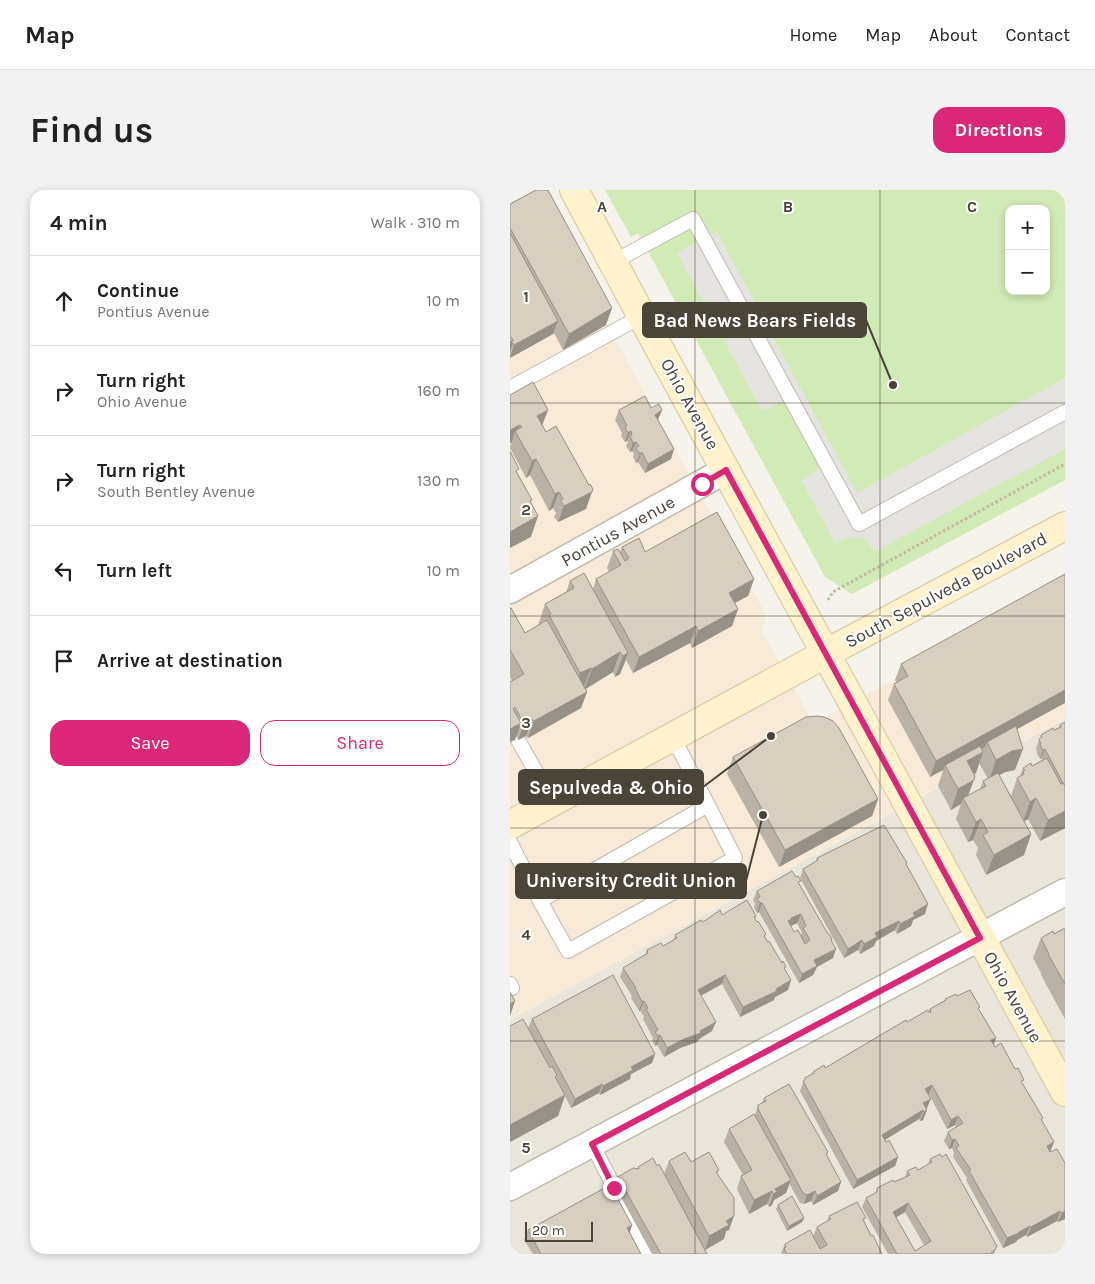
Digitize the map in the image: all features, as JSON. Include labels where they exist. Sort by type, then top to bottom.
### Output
[{"type":"street","name":"Ohio Avenue","points":[[574,190],[1065,1092]]},
{"type":"street","name":"Pontius Avenue","points":[[510,590],[726,470]]},
{"type":"street","name":"South Sepulveda Boulevard","points":[[510,825],[826,653],[1065,526]]},
{"type":"street","points":[[510,1187],[1065,892]]},
{"type":"lane","points":[[613,262],[693,219],[859,524],[1065,412]]},
{"type":"lane","points":[[510,388],[642,316]]},
{"type":"lane","points":[[510,842],[568,952],[735,858],[673,737]]},
{"type":"lane","points":[[518,740],[553,802]]},
{"type":"lane","points":[[540,901],[708,804]]},
{"type":"lane","points":[[592,1144],[648,1254]]},
{"type":"path","points":[[828,600],[833,592],[1065,464]]},
{"type":"shaded area","points":[[539,200],[766,615],[762,631],[812,721],[816,722],[1065,587],[1065,718],[510,1020],[510,216]]},
{"type":"shaded area","points":[[717,232],[857,493],[1065,378],[1065,449],[874,552],[866,540],[856,537],[846,538],[835,543],[801,480],[820,468],[784,401],[762,411],[677,253]]},
{"type":"shaded area","points":[[1065,719],[1065,1254],[510,1254],[510,1020]]},
{"type":"green space","points":[[605,190],[1065,190],[1065,480],[852,594],[825,577],[638,233],[631,237]]},
{"type":"building","points":[[536,190],[548,190],[612,308],[569,334],[510,228],[510,204]]},
{"type":"building","points":[[510,233],[558,321],[514,345],[513,343],[511,344],[513,340],[510,336]]},
{"type":"building","points":[[533,382],[548,410],[537,416],[546,432],[556,426],[593,489],[592,492],[564,506],[560,500],[563,499],[559,492],[555,494],[536,459],[532,461],[515,431],[522,427],[520,425],[510,430],[510,395]]},
{"type":"building","points":[[645,396],[651,408],[659,404],[662,410],[655,415],[674,449],[648,464],[642,452],[640,454],[636,448],[639,446],[636,442],[633,443],[630,436],[632,435],[631,431],[628,433],[625,427],[627,426],[619,410]]},
{"type":"building","points":[[510,451],[519,469],[516,471],[532,500],[530,501],[538,516],[510,532]]},
{"type":"building","points":[[717,512],[754,579],[729,593],[738,609],[698,631],[696,626],[639,657],[596,579],[621,565],[613,551],[618,549],[625,561],[629,558],[622,547],[639,538],[645,552]]},
{"type":"building","points":[[584,573],[628,653],[623,656],[620,652],[592,669],[580,673],[545,604],[574,588],[570,581]]},
{"type":"building","points":[[1065,574],[1065,690],[936,761],[894,684],[908,676],[901,664]]},
{"type":"building","points":[[510,608],[525,633],[547,620],[587,692],[534,721],[532,719],[524,724],[515,707],[513,709],[521,723],[510,729],[510,682],[524,674],[510,650]]},
{"type":"building","points":[[817,716],[833,721],[839,728],[878,799],[785,850],[733,757],[806,717]]},
{"type":"building","points":[[1065,722],[1065,786],[1045,749],[1043,750],[1040,745],[1039,739],[1042,737],[1041,735],[1053,728],[1054,730],[1061,727],[1060,725]]},
{"type":"building","points":[[1016,726],[1023,749],[1012,751],[996,760],[987,742]]},
{"type":"building","points":[[980,746],[983,752],[967,761],[975,776],[974,780],[958,789],[945,765]]},
{"type":"building","points":[[1047,758],[1061,784],[1063,783],[1065,786],[1065,811],[1048,820],[1036,798],[1030,802],[1017,778],[1024,774],[1023,771],[1025,770],[1023,768],[1031,763],[1032,766]]},
{"type":"building","points":[[998,773],[1031,834],[994,855],[983,835],[988,832],[981,819],[976,822],[963,798],[986,786],[983,781]]},
{"type":"building","points":[[884,825],[907,863],[928,904],[913,913],[915,916],[900,924],[899,921],[875,933],[877,937],[864,944],[862,940],[848,949],[803,869],[818,860],[817,858]]},
{"type":"building","points":[[792,871],[801,881],[798,882],[836,949],[814,960],[817,966],[802,974],[762,903],[757,898],[760,897],[757,891]],"holes":[[[801,914],[806,926],[803,928],[810,940],[805,944],[798,930],[794,932],[788,921]]]},
{"type":"building","points":[[747,900],[756,916],[754,917],[766,934],[764,936],[782,963],[783,961],[786,967],[784,968],[791,980],[776,989],[777,991],[743,1007],[725,975],[698,990],[716,1022],[700,1031],[701,1033],[667,1048],[660,1035],[658,1036],[655,1032],[658,1030],[646,1009],[648,1008],[644,1001],[642,1002],[636,988],[623,968],[648,953],[647,950],[661,943],[663,946],[677,938],[675,935],[701,920],[702,922],[706,920],[720,910],[722,915]]},
{"type":"building","points":[[1065,928],[1065,984],[1041,938],[1053,931],[1054,934]]},
{"type":"building","points":[[613,975],[655,1054],[631,1067],[633,1070],[575,1099],[532,1019]]},
{"type":"building","points":[[970,990],[980,1007],[978,1008],[996,1038],[991,1040],[995,1047],[1001,1043],[1015,1069],[1018,1068],[1024,1080],[1021,1081],[1043,1118],[1041,1119],[1054,1142],[1047,1146],[1050,1152],[1057,1149],[1065,1163],[1065,1211],[1062,1213],[1060,1211],[1007,1238],[969,1171],[971,1170],[956,1148],[959,1146],[955,1139],[952,1140],[948,1132],[963,1123],[958,1116],[951,1120],[932,1085],[925,1089],[931,1099],[923,1103],[927,1110],[924,1112],[923,1110],[882,1135],[886,1142],[889,1140],[898,1157],[857,1180],[803,1081],[824,1065],[825,1068],[906,1020],[907,1022],[928,1010],[930,1013],[930,1009],[945,999]]},
{"type":"building","points":[[510,992],[515,1001],[510,1004]]},
{"type":"building","points":[[523,1019],[550,1068],[552,1066],[557,1075],[555,1077],[565,1095],[510,1125],[510,1026]]},
{"type":"building","points":[[789,1084],[828,1152],[826,1154],[841,1182],[817,1196],[815,1191],[807,1195],[803,1193],[758,1109],[758,1105],[766,1101],[764,1098]]},
{"type":"building","points":[[754,1114],[791,1180],[775,1189],[777,1192],[773,1194],[772,1191],[754,1200],[741,1176],[752,1170],[729,1129]]},
{"type":"building","points":[[685,1152],[691,1162],[709,1152],[719,1170],[716,1172],[734,1198],[734,1216],[726,1221],[729,1225],[709,1236],[669,1161]]},
{"type":"building","points":[[940,1154],[942,1157],[946,1154],[997,1246],[994,1251],[989,1254],[897,1254],[866,1198],[877,1192],[877,1188],[893,1180],[894,1182],[910,1175],[907,1171],[916,1167],[918,1170],[932,1162],[930,1159]],"holes":[[[908,1203],[931,1241],[915,1251],[893,1212]]]},
{"type":"building","points":[[653,1158],[657,1166],[659,1164],[707,1254],[661,1254],[618,1177],[633,1168],[639,1169],[638,1167]]},
{"type":"building","points":[[610,1185],[632,1225],[627,1228],[641,1254],[541,1254],[528,1230]]},
{"type":"building","points":[[792,1196],[804,1218],[789,1226],[778,1205]]},
{"type":"building","points":[[857,1202],[866,1218],[863,1219],[871,1236],[873,1235],[882,1254],[787,1254],[784,1248],[786,1247],[785,1244],[810,1230],[820,1249],[827,1245],[817,1227],[831,1219],[829,1216]]},
{"type":"place","name":"Bad News Bears Fields","points":[[893,385]]},
{"type":"place","name":"Sepulveda & Ohio","points":[[771,736]]},
{"type":"place","name":"University Credit Union","points":[[763,815]]},
{"type":"route","points":[[614,1188],[592,1144],[980,938],[726,470],[702,484]]}]
